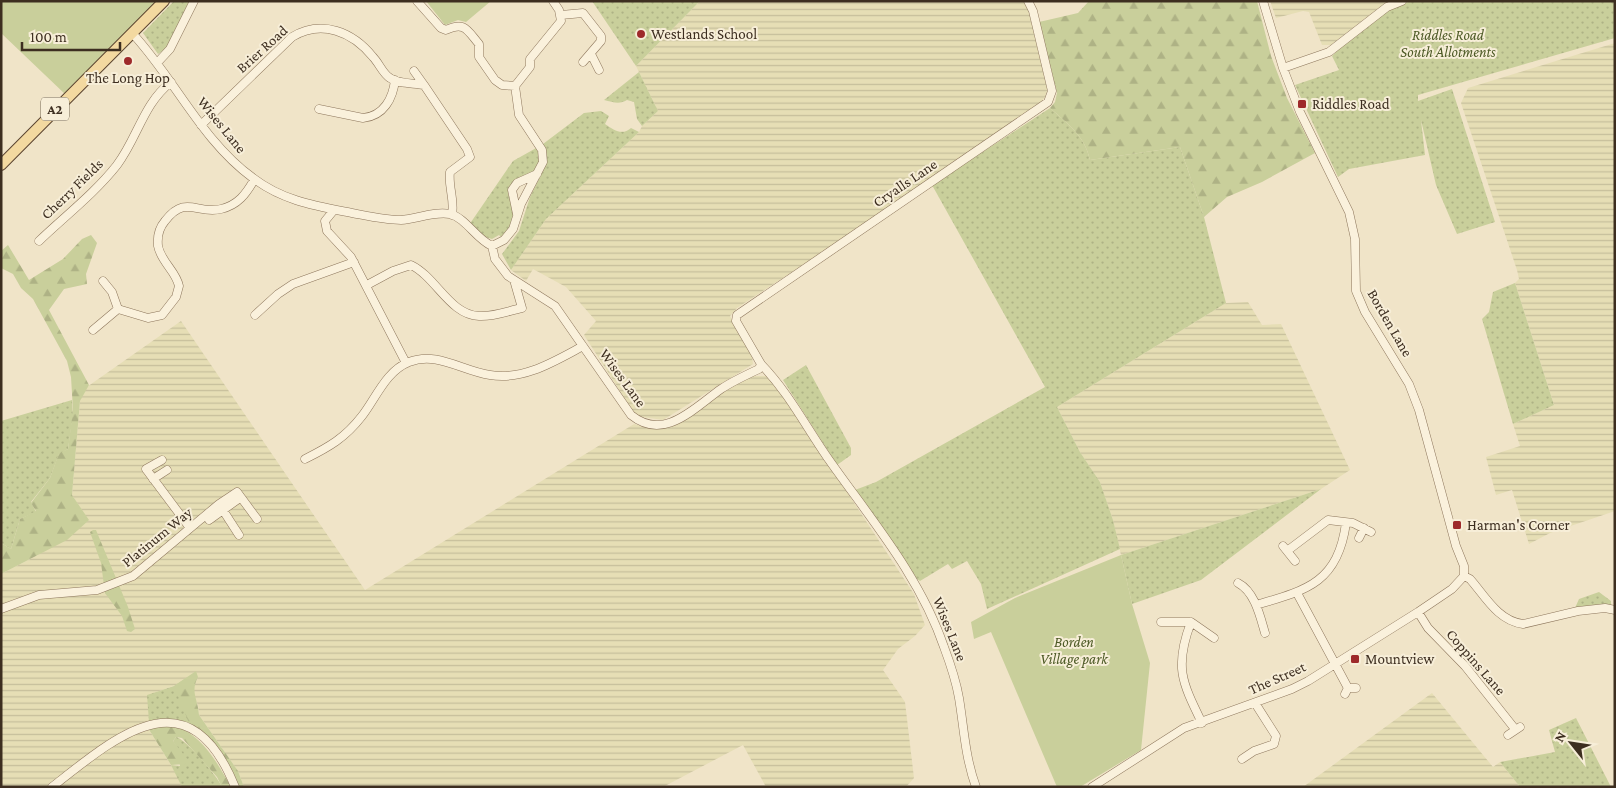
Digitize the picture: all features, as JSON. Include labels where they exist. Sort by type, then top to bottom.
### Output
[{"type":"main road","name":"A2","points":[[1,165],[164,1]]},
{"type":"street","points":[[157,62],[170,48],[194,1]]},
{"type":"street","points":[[417,1],[440,28],[446,30],[457,25],[464,26],[478,44],[479,57],[495,80],[502,85],[515,86]]},
{"type":"street","points":[[414,71],[467,148],[470,157],[450,172],[450,184],[454,199],[452,215],[484,242],[492,246],[508,236],[513,229],[530,186],[539,173],[543,162],[542,150],[519,115],[515,86],[530,67],[530,59],[559,25],[561,15],[553,1]]},
{"type":"street","name":"Cryalls Lane","points":[[761,364],[736,321],[737,315],[1048,102],[1052,91],[1033,11],[1028,1]]},
{"type":"street","name":"Borden Lane","points":[[1263,1],[1283,68],[1300,112],[1349,212],[1355,239],[1356,291],[1365,312],[1409,384],[1419,410],[1456,546],[1464,566],[1464,576]]},
{"type":"street","points":[[1283,68],[1329,52],[1387,7],[1402,1]]},
{"type":"street","points":[[561,15],[579,12],[588,18],[601,36],[601,41],[583,62]]},
{"type":"street","name":"Brier Road","points":[[201,125],[286,42],[304,32],[326,28],[345,33],[359,42],[389,78],[395,80]]},
{"type":"street","name":"Wises Lane","points":[[132,32],[157,62],[222,152],[254,180],[295,201],[334,210],[398,220],[440,214],[452,215]]},
{"type":"street","points":[[591,54],[599,70]]},
{"type":"street","points":[[319,109],[364,118],[371,117],[383,109],[393,96],[395,80],[424,85]]},
{"type":"street","name":"Cherry Fields","points":[[38,241],[109,175],[124,156],[156,94],[171,82]]},
{"type":"street","points":[[517,217],[512,190],[517,183],[539,173]]},
{"type":"street","points":[[118,308],[148,318],[162,315],[176,298],[179,286],[160,253],[158,236],[164,222],[181,207],[193,206],[211,210],[222,209],[239,202],[254,180]]},
{"type":"street","points":[[334,210],[325,221],[327,231],[354,262],[406,363]]},
{"type":"street","name":"Wises Lane","points":[[492,246],[495,259],[508,276],[555,306],[630,415],[641,423],[657,426],[682,418],[723,388],[759,369],[761,364],[787,393],[820,447],[919,590],[944,645],[953,674],[959,697],[965,750],[976,787]]},
{"type":"street","points":[[255,315],[278,294],[293,284],[354,262]]},
{"type":"street","points":[[367,285],[393,270],[411,265],[421,270],[462,311],[478,316],[522,308],[514,280]]},
{"type":"street","points":[[103,282],[112,292],[118,308]]},
{"type":"street","points":[[93,330],[118,308]]},
{"type":"street","points":[[305,459],[335,444],[362,416],[391,375],[406,363],[424,358],[436,358],[475,372],[502,376],[535,370],[583,346]]},
{"type":"street","points":[[162,460],[146,470],[190,528]]},
{"type":"street","points":[[153,480],[167,470]]},
{"type":"street","name":"Platinum Way","points":[[1,609],[39,595],[97,590],[133,576],[190,528],[237,496],[258,519]]},
{"type":"street","points":[[209,520],[220,507],[239,536]]},
{"type":"street","points":[[1295,561],[1285,549],[1328,520],[1353,522],[1368,530],[1359,538]]},
{"type":"street","points":[[1256,605],[1297,593],[1320,580],[1330,568],[1343,542],[1346,522]]},
{"type":"street","points":[[1464,576],[1470,578],[1500,615],[1516,623],[1523,624],[1585,610],[1614,608]]},
{"type":"street","name":"The Street","points":[[1092,787],[1177,733],[1292,689],[1418,612],[1452,589],[1464,576]]},
{"type":"street","points":[[1250,578],[1241,584],[1256,605],[1266,633]]},
{"type":"street","points":[[1297,593],[1350,690]]},
{"type":"street","name":"Coppins Lane","points":[[1418,612],[1428,628],[1465,666],[1518,728],[1508,734]]},
{"type":"street","points":[[1161,622],[1191,622],[1214,638]]},
{"type":"street","points":[[1191,622],[1182,652],[1182,670],[1184,685],[1202,723]]},
{"type":"street","points":[[1242,759],[1254,751],[1274,744],[1276,736],[1255,703]]},
{"type":"street","points":[[52,787],[109,743],[152,724],[168,722],[188,725],[201,735],[212,748],[235,787]]},
{"type":"shaded area","points":[[700,1],[1024,1],[1029,11],[1047,80],[1047,91],[1038,106],[925,184],[918,186],[911,194],[737,308],[730,316],[752,356],[753,364],[663,420],[636,416],[584,335],[596,321],[566,287],[533,269],[526,281],[511,270],[546,219],[639,132],[642,126],[658,111],[636,66]]},
{"type":"shaded area","points":[[1270,1],[1391,1],[1384,4],[1331,45],[1322,45],[1309,12],[1303,11],[1276,18]]},
{"type":"shaded area","points":[[1615,43],[1615,511],[1550,533],[1529,544],[1512,490],[1496,495],[1486,457],[1520,446],[1513,424],[1554,405],[1515,283],[1519,279],[1517,270],[1461,103],[1468,88]]},
{"type":"shaded area","points":[[1248,302],[1262,325],[1281,324],[1350,470],[1321,489],[1121,555],[1113,520],[1100,482],[1080,452],[1057,407],[1226,303]]},
{"type":"shaded area","points":[[181,321],[365,590],[634,424],[652,429],[674,425],[732,385],[752,376],[767,376],[774,381],[914,594],[925,625],[915,636],[898,649],[883,670],[905,702],[914,778],[906,787],[766,787],[743,745],[663,787],[244,787],[238,771],[199,715],[198,705],[193,695],[194,685],[198,677],[151,694],[149,722],[106,741],[49,787],[1,787],[1,574],[38,555],[83,512],[72,495],[80,401],[84,389]]},
{"type":"shaded area","points":[[1432,693],[1493,767],[1500,762],[1520,787],[1303,787]]},
{"type":"shaded area","points":[[148,728],[179,778],[182,787],[57,787],[119,740]]},
{"type":"green space","points":[[1,1],[159,1],[66,95],[1,33]]},
{"type":"green space","points":[[174,1],[191,1],[167,48],[158,54],[143,33]]},
{"type":"green space","points":[[426,1],[491,1],[466,22],[458,20],[445,25]]},
{"type":"green space","name":"Westlands School","points":[[592,1],[700,1],[636,66]]},
{"type":"green space","points":[[1089,1],[1257,1],[1271,56],[1287,98],[1315,153],[1262,182],[1227,197],[1204,217],[1180,147],[1090,160],[1080,137],[1050,108],[1055,102],[1057,93],[1039,22],[1078,13]]},
{"type":"green space","name":"Riddles Road South Allotments","points":[[1412,1],[1615,1],[1615,38],[1418,95],[1418,101],[1452,89],[1495,222],[1457,234],[1436,185],[1421,120],[1425,155],[1349,169],[1338,177],[1295,85],[1339,70],[1332,56],[1359,31],[1379,16]]},
{"type":"green space","points":[[639,72],[658,111],[642,126],[637,119],[634,102],[627,100],[616,103],[604,100]]},
{"type":"green space","points":[[1050,108],[1080,137],[1090,160],[1180,147],[1204,217],[1226,303],[1057,407],[1080,452],[1100,482],[1113,520],[1120,549],[987,609],[981,584],[967,561],[952,569],[948,564],[920,581],[917,579],[855,490],[876,482],[1045,387],[932,185]]},
{"type":"green space","points":[[601,111],[609,116],[605,124],[612,128],[624,132],[631,128],[639,132],[546,219],[511,270],[502,254],[519,231],[530,197],[543,171],[546,155],[543,144],[584,113]]},
{"type":"green space","points":[[538,147],[541,155],[539,170],[513,185],[508,193],[514,216],[511,227],[501,237],[499,235],[492,239],[482,236],[469,225],[513,161]]},
{"type":"green space","points":[[91,235],[97,243],[86,274],[87,284],[64,289],[49,310],[89,385],[80,401],[72,495],[89,520],[67,540],[1,574],[1,543],[11,549],[20,519],[36,511],[31,503],[50,478],[59,453],[68,449],[73,410],[71,377],[67,361],[33,299],[21,288],[13,274],[1,268],[1,251],[8,245],[29,280],[63,259],[82,239]]},
{"type":"green space","points":[[1515,283],[1554,405],[1513,424],[1482,319],[1489,312],[1493,292]]},
{"type":"green space","points":[[806,365],[851,448],[851,455],[837,465],[783,380]]},
{"type":"green space","points":[[72,400],[73,415],[68,449],[59,454],[50,478],[31,502],[36,512],[20,519],[11,549],[1,543],[1,421]]},
{"type":"green space","points":[[1321,489],[1201,580],[1132,604],[1121,555]]},
{"type":"green space","points":[[96,530],[128,607],[135,629],[131,632],[127,631],[122,616],[105,593],[101,563],[90,532]]},
{"type":"green space","name":"Borden Village park","points":[[1121,555],[1132,604],[1150,663],[1141,750],[1080,787],[1057,787],[991,632],[974,639],[971,622],[1015,598]]},
{"type":"green space","points":[[1599,592],[1611,601],[1611,606],[1575,608],[1579,599]]},
{"type":"green space","points":[[196,671],[198,677],[195,691],[199,715],[238,771],[244,787],[238,787],[236,780],[203,736],[189,723],[174,686]]},
{"type":"green space","points":[[186,678],[189,723],[174,719],[149,722],[147,695],[174,686]]},
{"type":"green space","points":[[1576,718],[1611,787],[1520,787],[1500,762],[1555,752],[1549,730]]},
{"type":"green space","points":[[174,725],[193,735],[201,742],[231,787],[222,787],[217,777],[182,738],[176,737],[173,741],[187,759],[186,764],[171,765],[148,728]]},
{"type":"green space","points":[[176,737],[187,744],[201,759],[215,775],[222,787],[182,787],[171,765],[180,766],[176,746],[173,741]]},
{"type":"place","name":"Westlands School","points":[[641,34]]},
{"type":"place","name":"The Long Hop","points":[[128,61]]},
{"type":"place","name":"Riddles Road","points":[[1302,104]]},
{"type":"place","name":"Harman's Corner","points":[[1457,525]]},
{"type":"place","name":"Mountview","points":[[1355,659]]}]
